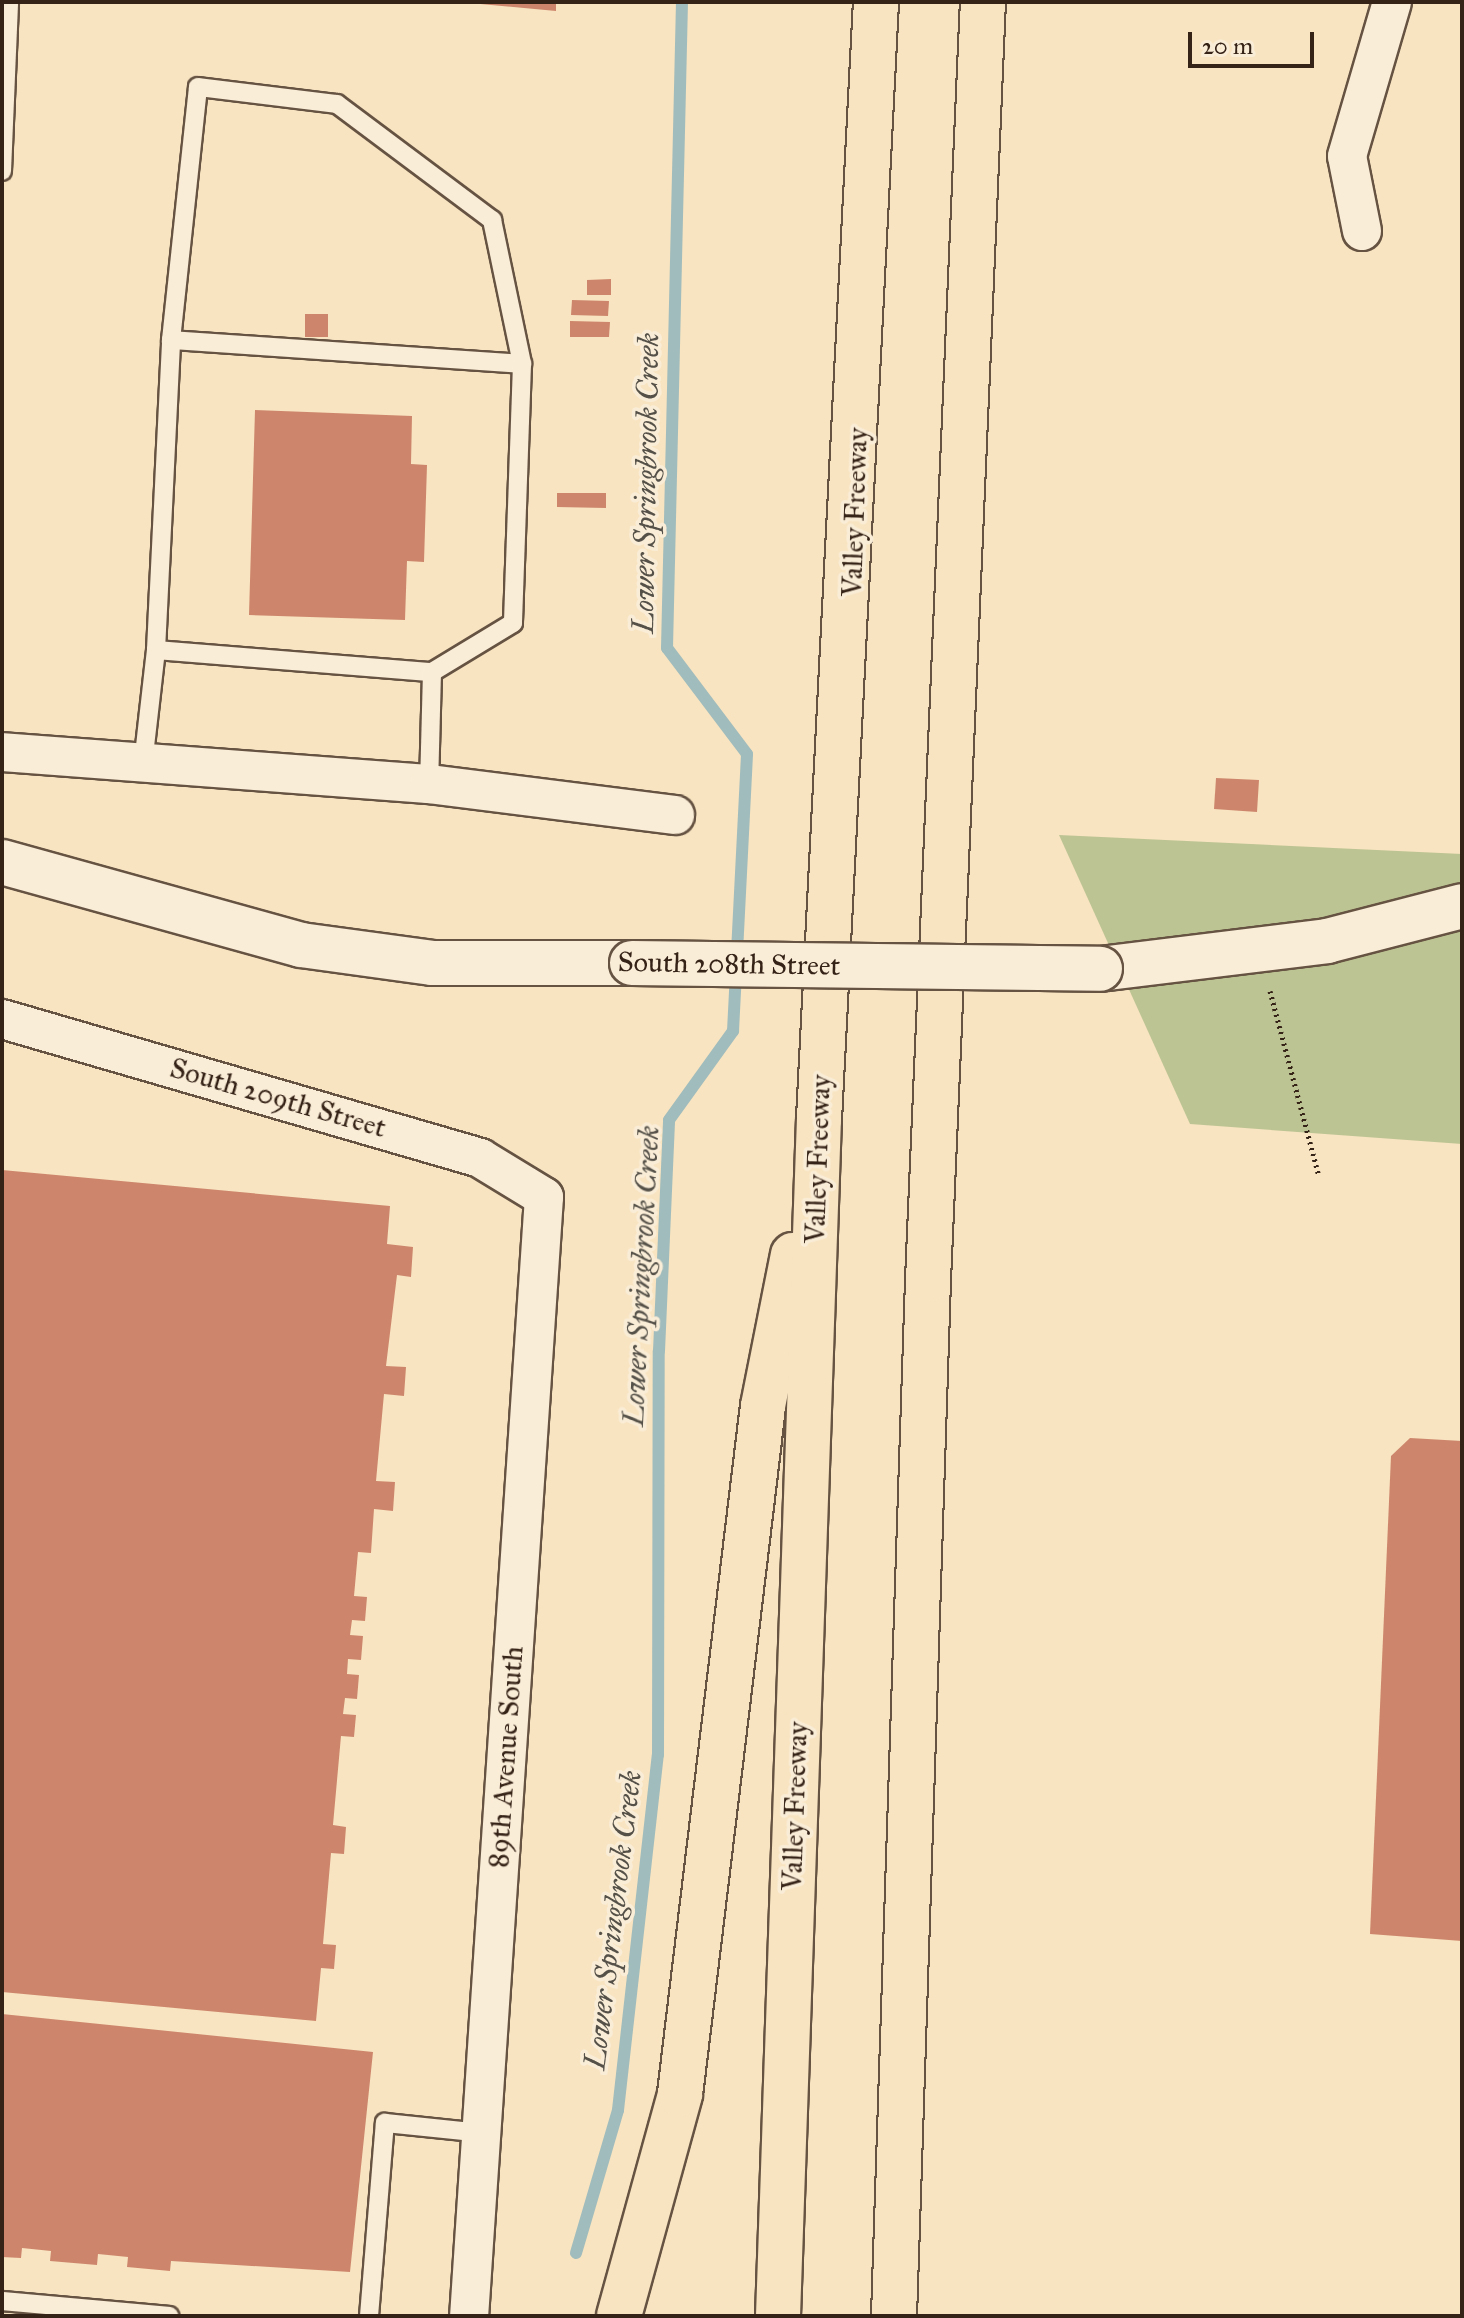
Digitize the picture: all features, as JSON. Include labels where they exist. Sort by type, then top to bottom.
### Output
[{"type":"highway","name":"Valley Freeway","points":[[778,2316],[819,1119],[876,2]]},
{"type":"highway","points":[[894,2316],[930,1233],[983,2]]},
{"type":"highway","points":[[619,2316],[680,2094],[763,1406],[819,1119]]},
{"type":"street","points":[[1362,231],[1347,156],[1392,2]]},
{"type":"street","points":[[2,752],[429,784],[675,815]]},
{"type":"street","name":"South 208th Street","points":[[2,862],[301,945],[432,963],[1100,969],[1260,952],[1462,906]]},
{"type":"street","name":"South 209th Street","points":[[2,1019],[480,1158],[544,1197]]},
{"type":"street","name":"89th Avenue South","points":[[469,2316],[544,1197]]},
{"type":"lane","points":[[2,171],[9,2]]},
{"type":"lane","points":[[143,764],[156,650],[171,340],[198,87],[337,104],[492,220],[522,364],[513,623],[432,672],[156,650]]},
{"type":"lane","points":[[171,340],[522,364]]},
{"type":"lane","points":[[429,784],[432,672]]},
{"type":"lane","points":[[369,2316],[385,2123],[481,2133]]},
{"type":"lane","points":[[2,2301],[169,2316]]},
{"type":"path","points":[[1260,952],[1319,1176]]},
{"type":"green space","points":[[1059,835],[1462,854],[1462,1144],[1190,1124]]},
{"type":"building","points":[[459,2],[556,2],[556,11]]},
{"type":"building","points":[[611,279],[611,295],[587,295],[587,280]]},
{"type":"building","points":[[572,300],[609,301],[608,316],[571,315]]},
{"type":"building","points":[[305,314],[328,314],[328,337],[305,337]]},
{"type":"building","points":[[570,321],[610,322],[609,337],[570,337]]},
{"type":"building","points":[[255,410],[412,416],[411,464],[427,465],[424,562],[407,561],[405,620],[249,615]]},
{"type":"building","points":[[557,493],[606,493],[606,508],[557,507]]},
{"type":"building","points":[[1216,778],[1259,780],[1257,812],[1214,809]]},
{"type":"building","points":[[2,1170],[390,1206],[387,1244],[413,1247],[411,1277],[397,1275],[386,1366],[406,1367],[404,1396],[384,1394],[376,1481],[395,1482],[393,1511],[374,1509],[371,1553],[358,1552],[354,1596],[367,1597],[365,1621],[352,1620],[350,1635],[363,1636],[361,1660],[348,1659],[347,1674],[359,1675],[357,1699],[345,1698],[343,1714],[356,1715],[354,1737],[341,1736],[333,1825],[346,1827],[344,1854],[331,1853],[323,1944],[336,1945],[334,1969],[321,1968],[316,2021],[2,1992]]},
{"type":"building","points":[[1410,1438],[1462,1441],[1462,1941],[1370,1934],[1391,1456]]},
{"type":"building","points":[[2,2014],[373,2052],[350,2272],[171,2261],[170,2271],[127,2267],[128,2257],[98,2254],[97,2265],[50,2261],[51,2251],[22,2248],[21,2258],[2,2257]]},
{"type":"waterway","name":"Lower Springbrook Creek","points":[[576,2253],[618,2110],[658,1755],[659,1351],[669,1120],[733,1031],[747,754],[667,648],[682,2]]}]
